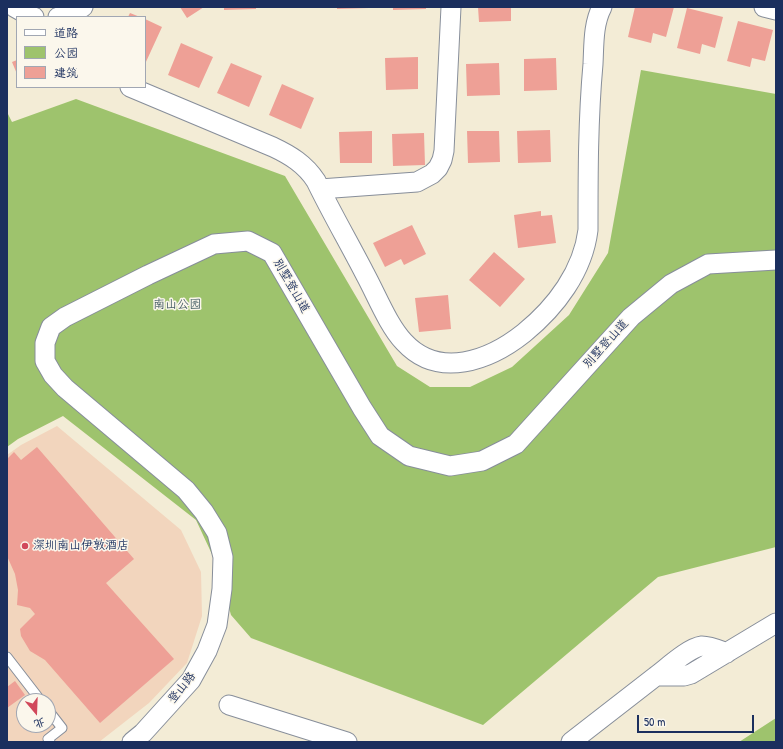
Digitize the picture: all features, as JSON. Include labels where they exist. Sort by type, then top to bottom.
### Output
[{"type":"street","points":[[14,7],[30,16]]},
{"type":"street","points":[[320,189],[417,182],[432,174],[438,168],[444,151],[451,7]]},
{"type":"street","points":[[132,88],[284,152],[304,166],[311,173],[392,325],[404,342],[415,352],[425,358],[437,362],[451,364],[458,363],[480,358],[497,351],[513,341],[538,321],[564,289],[581,259],[586,245],[588,230],[589,110],[595,28],[602,7]]},
{"type":"street","points":[[764,7],[776,10]]},
{"type":"street","name":"别墅登山道","points":[[216,625],[222,589],[223,558],[217,533],[204,512],[186,490],[65,388],[53,375],[45,361],[45,343],[51,327],[65,317],[214,244],[248,241],[272,253],[362,408],[380,436],[409,456],[450,466],[482,461],[516,444],[631,317],[672,284],[708,264],[776,260]]},
{"type":"street","points":[[571,742],[656,676],[684,676],[691,674],[776,624]]},
{"type":"street","name":"登山路","points":[[143,739],[191,680],[207,651],[216,625]]},
{"type":"street","points":[[229,704],[347,742]]},
{"type":"lane","points":[[7,657],[35,693]]},
{"type":"lane","points":[[56,720],[62,728],[56,733]]},
{"type":"lane","points":[[50,742],[48,739],[56,733]]},
{"type":"shaded area","points":[[57,426],[181,530],[201,572],[202,616],[187,663],[149,703],[99,742],[7,742],[7,455],[21,445]]},
{"type":"green space","name":"南山公园","points":[[641,70],[776,94],[776,547],[658,577],[483,725],[251,638],[231,615],[217,565],[196,520],[63,416],[18,439],[7,447],[7,112],[12,122],[76,99],[285,176],[397,366],[430,387],[470,387],[512,367],[569,315],[608,253]]},
{"type":"green space","points":[[776,718],[776,742],[739,742]]},
{"type":"building","points":[[180,7],[204,7],[187,18]]},
{"type":"building","points":[[224,7],[256,7],[256,9],[224,10]]},
{"type":"building","points":[[337,7],[369,7],[369,8],[337,9]]},
{"type":"building","points":[[393,7],[426,7],[426,9],[393,10]]},
{"type":"building","points":[[478,7],[511,7],[511,21],[479,22]]},
{"type":"building","points":[[635,7],[674,7],[666,37],[653,33],[651,43],[628,37]]},
{"type":"building","points":[[687,8],[723,17],[715,48],[702,44],[700,54],[677,48]]},
{"type":"building","points":[[130,13],[138,16],[128,16]]},
{"type":"building","points":[[146,19],[162,27],[146,62]]},
{"type":"building","points":[[738,21],[773,30],[765,61],[752,58],[750,67],[727,61]]},
{"type":"building","points":[[181,43],[213,57],[199,88],[168,75]]},
{"type":"building","points":[[418,57],[418,89],[386,90],[385,58]]},
{"type":"building","points":[[556,58],[557,90],[524,91],[524,59]]},
{"type":"building","points":[[16,60],[16,72],[12,62]]},
{"type":"building","points":[[231,63],[262,76],[249,107],[217,93]]},
{"type":"building","points":[[499,63],[500,95],[467,96],[466,64]]},
{"type":"building","points":[[282,84],[314,98],[301,129],[269,115]]},
{"type":"building","points":[[550,130],[551,162],[518,163],[517,131]]},
{"type":"building","points":[[372,131],[372,163],[340,163],[339,132]]},
{"type":"building","points":[[467,131],[499,131],[500,162],[468,163]]},
{"type":"building","points":[[424,133],[425,165],[393,166],[392,134]]},
{"type":"building","points":[[541,211],[541,216],[552,215],[556,243],[518,248],[514,215]]},
{"type":"building","points":[[412,225],[426,254],[404,265],[401,259],[385,267],[373,243]]},
{"type":"building","points":[[494,252],[525,279],[500,307],[469,280]]},
{"type":"building","points":[[448,295],[451,329],[419,332],[415,298]]},
{"type":"building","points":[[37,447],[134,559],[106,583],[174,659],[100,723],[45,660],[30,651],[21,636],[20,629],[35,614],[30,608],[17,605],[18,590],[15,574],[7,556],[7,459],[14,452],[21,460]]},
{"type":"building","points":[[15,681],[24,693],[16,693],[16,702],[7,708],[7,687]]},
{"type":"place","name":"深圳南山伊敦酒店","points":[[25,546]]}]
